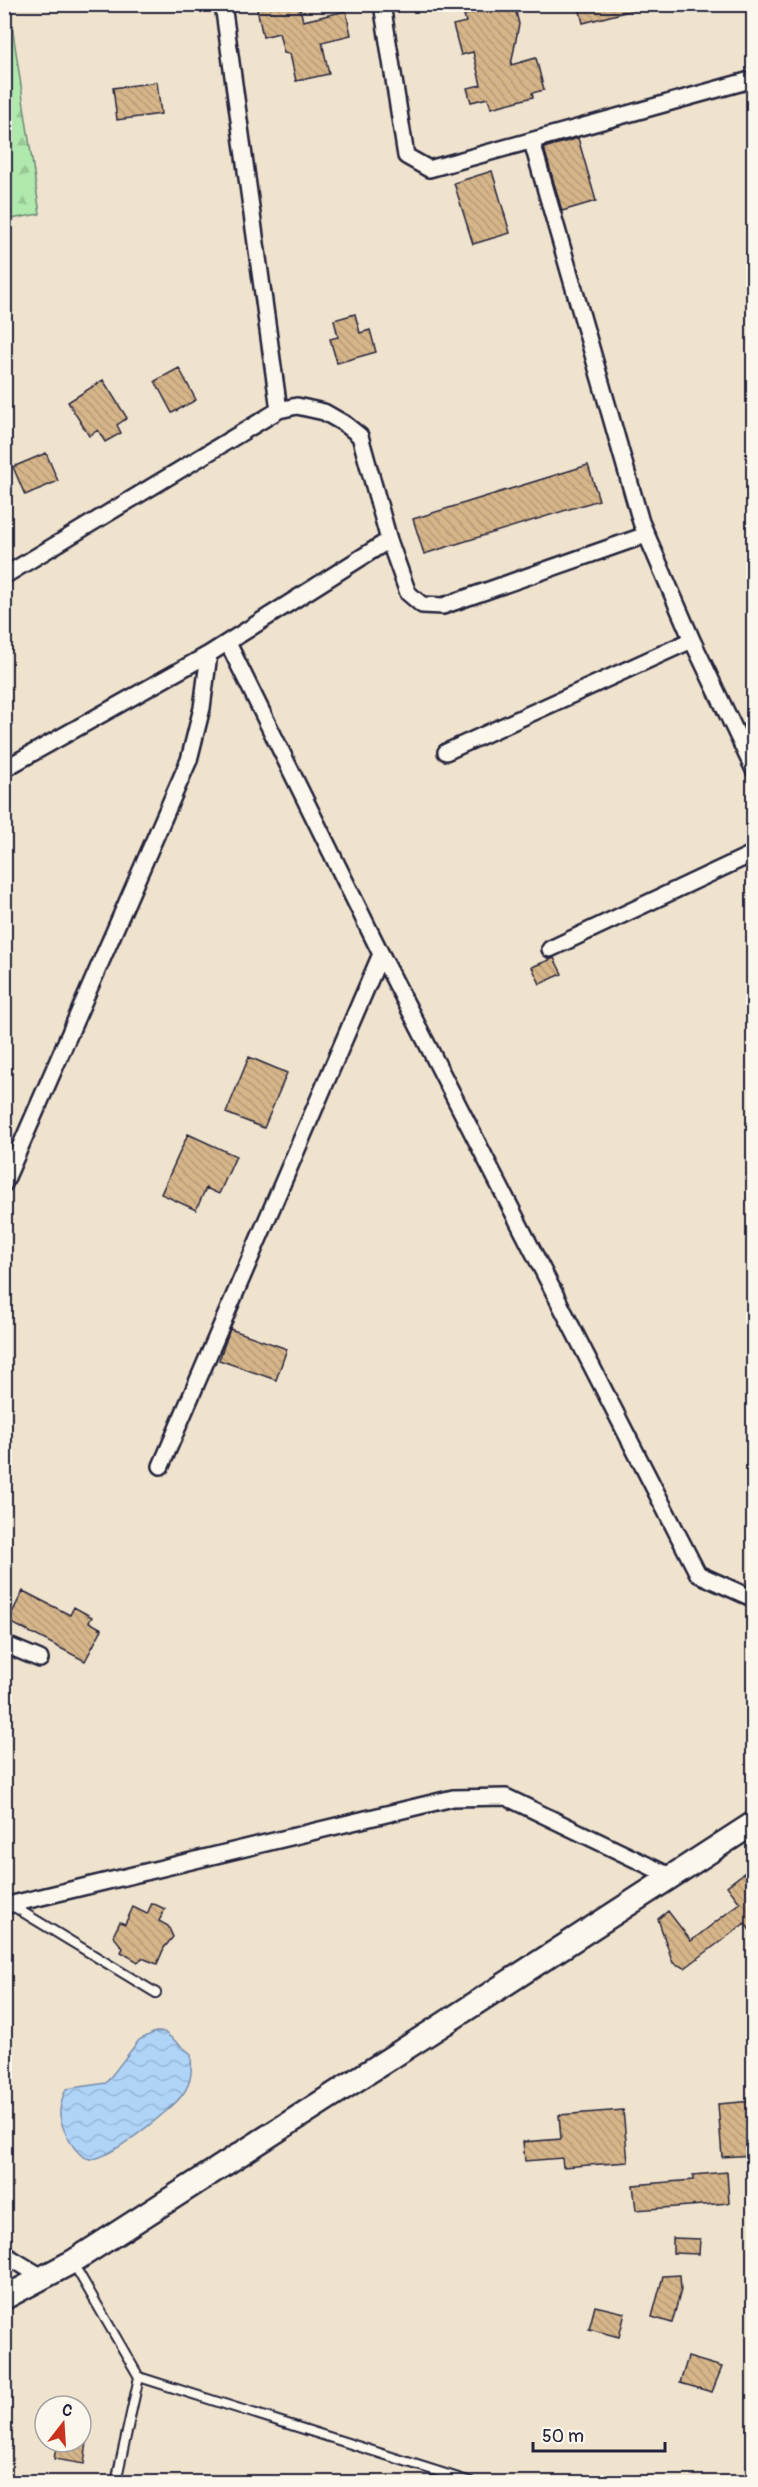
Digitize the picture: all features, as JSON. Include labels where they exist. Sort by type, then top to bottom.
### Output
[{"type":"street","points":[[223,4],[279,410]]},
{"type":"street","points":[[382,4],[406,156],[429,169],[753,79]]},
{"type":"street","points":[[532,142],[641,522],[692,640],[753,770]]},
{"type":"street","points":[[4,576],[279,410],[297,406],[324,412],[360,436],[389,540],[408,593],[422,604],[442,606],[646,535]]},
{"type":"street","points":[[4,770],[228,643],[389,540]]},
{"type":"street","points":[[446,752],[692,640]]},
{"type":"street","points":[[228,643],[381,954],[698,1574],[753,1599]]},
{"type":"street","points":[[4,1184],[189,760],[202,708],[209,654]]},
{"type":"street","points":[[550,949],[753,854]]},
{"type":"street","points":[[161,1466],[381,954]]},
{"type":"street","points":[[4,1644],[40,1659]]},
{"type":"street","points":[[7,1905],[453,1798],[506,1797],[672,1876]]},
{"type":"street","points":[[4,2298],[72,2262],[753,1822]]},
{"type":"street","points":[[4,2254],[42,2277]]},
{"type":"lane","points":[[7,1905],[156,1993]]},
{"type":"lane","points":[[72,2262],[139,2377],[471,2482]]},
{"type":"lane","points":[[116,2482],[139,2377]]},
{"type":"green space","points":[[4,5],[9,5],[40,214],[5,220]]},
{"type":"water","points":[[155,2032],[164,2032],[191,2054],[191,2075],[186,2089],[167,2111],[124,2143],[98,2157],[90,2159],[84,2157],[70,2142],[61,2121],[60,2109],[66,2089],[106,2083],[139,2040]]},
{"type":"building","points":[[256,4],[299,4],[303,21],[346,11],[351,35],[322,42],[329,74],[296,81],[290,54],[284,53],[279,33],[263,37]]},
{"type":"building","points":[[505,4],[514,4],[519,24],[511,65],[536,58],[544,90],[532,93],[533,97],[491,108],[488,98],[471,102],[467,88],[481,85],[473,52],[461,55],[453,25],[466,22],[464,15]]},
{"type":"building","points":[[578,4],[637,4],[637,9],[583,23]]},
{"type":"building","points":[[157,82],[161,114],[117,120],[113,88]]},
{"type":"building","points":[[578,138],[596,201],[562,211],[544,148]]},
{"type":"building","points":[[492,171],[510,233],[473,244],[454,183]]},
{"type":"building","points":[[355,314],[360,333],[370,330],[376,352],[337,363],[330,339],[338,337],[334,320]]},
{"type":"building","points":[[179,368],[196,400],[172,413],[155,381]]},
{"type":"building","points":[[103,380],[127,418],[117,425],[121,433],[105,442],[98,430],[89,436],[68,402]]},
{"type":"building","points":[[46,453],[58,481],[25,495],[13,467]]},
{"type":"building","points":[[588,465],[599,500],[424,554],[413,519]]},
{"type":"building","points":[[554,958],[562,974],[540,984],[532,967]]},
{"type":"building","points":[[249,1057],[287,1073],[264,1128],[226,1113]]},
{"type":"building","points":[[188,1134],[236,1156],[219,1194],[206,1188],[196,1210],[161,1194]]},
{"type":"building","points":[[230,1329],[287,1349],[276,1380],[219,1360]]},
{"type":"building","points":[[23,1591],[70,1615],[74,1607],[92,1617],[89,1622],[102,1629],[85,1661],[8,1621]]},
{"type":"building","points":[[753,1866],[753,1935],[745,1923],[685,1968],[673,1963],[658,1919],[668,1911],[691,1941],[740,1903],[727,1886]]},
{"type":"building","points":[[152,1903],[165,1909],[159,1921],[168,1926],[173,1937],[164,1948],[157,1964],[142,1958],[138,1962],[121,1952],[123,1948],[113,1936],[120,1922],[125,1924],[133,1907],[147,1914]]},
{"type":"building","points":[[753,2101],[753,2155],[722,2157],[718,2104]]},
{"type":"building","points":[[623,2110],[628,2162],[563,2167],[562,2158],[525,2161],[523,2142],[561,2139],[559,2115]]},
{"type":"building","points":[[727,2172],[729,2203],[636,2210],[633,2185],[693,2180],[693,2175]]},
{"type":"building","points":[[673,2238],[700,2239],[699,2254],[673,2253]]},
{"type":"building","points":[[680,2275],[681,2290],[672,2323],[652,2317],[663,2276]]},
{"type":"building","points":[[595,2306],[625,2313],[619,2337],[589,2329]]},
{"type":"building","points":[[688,2357],[722,2367],[712,2392],[680,2383]]},
{"type":"building","points":[[55,2454],[85,2454],[84,2464],[54,2459]]}]
